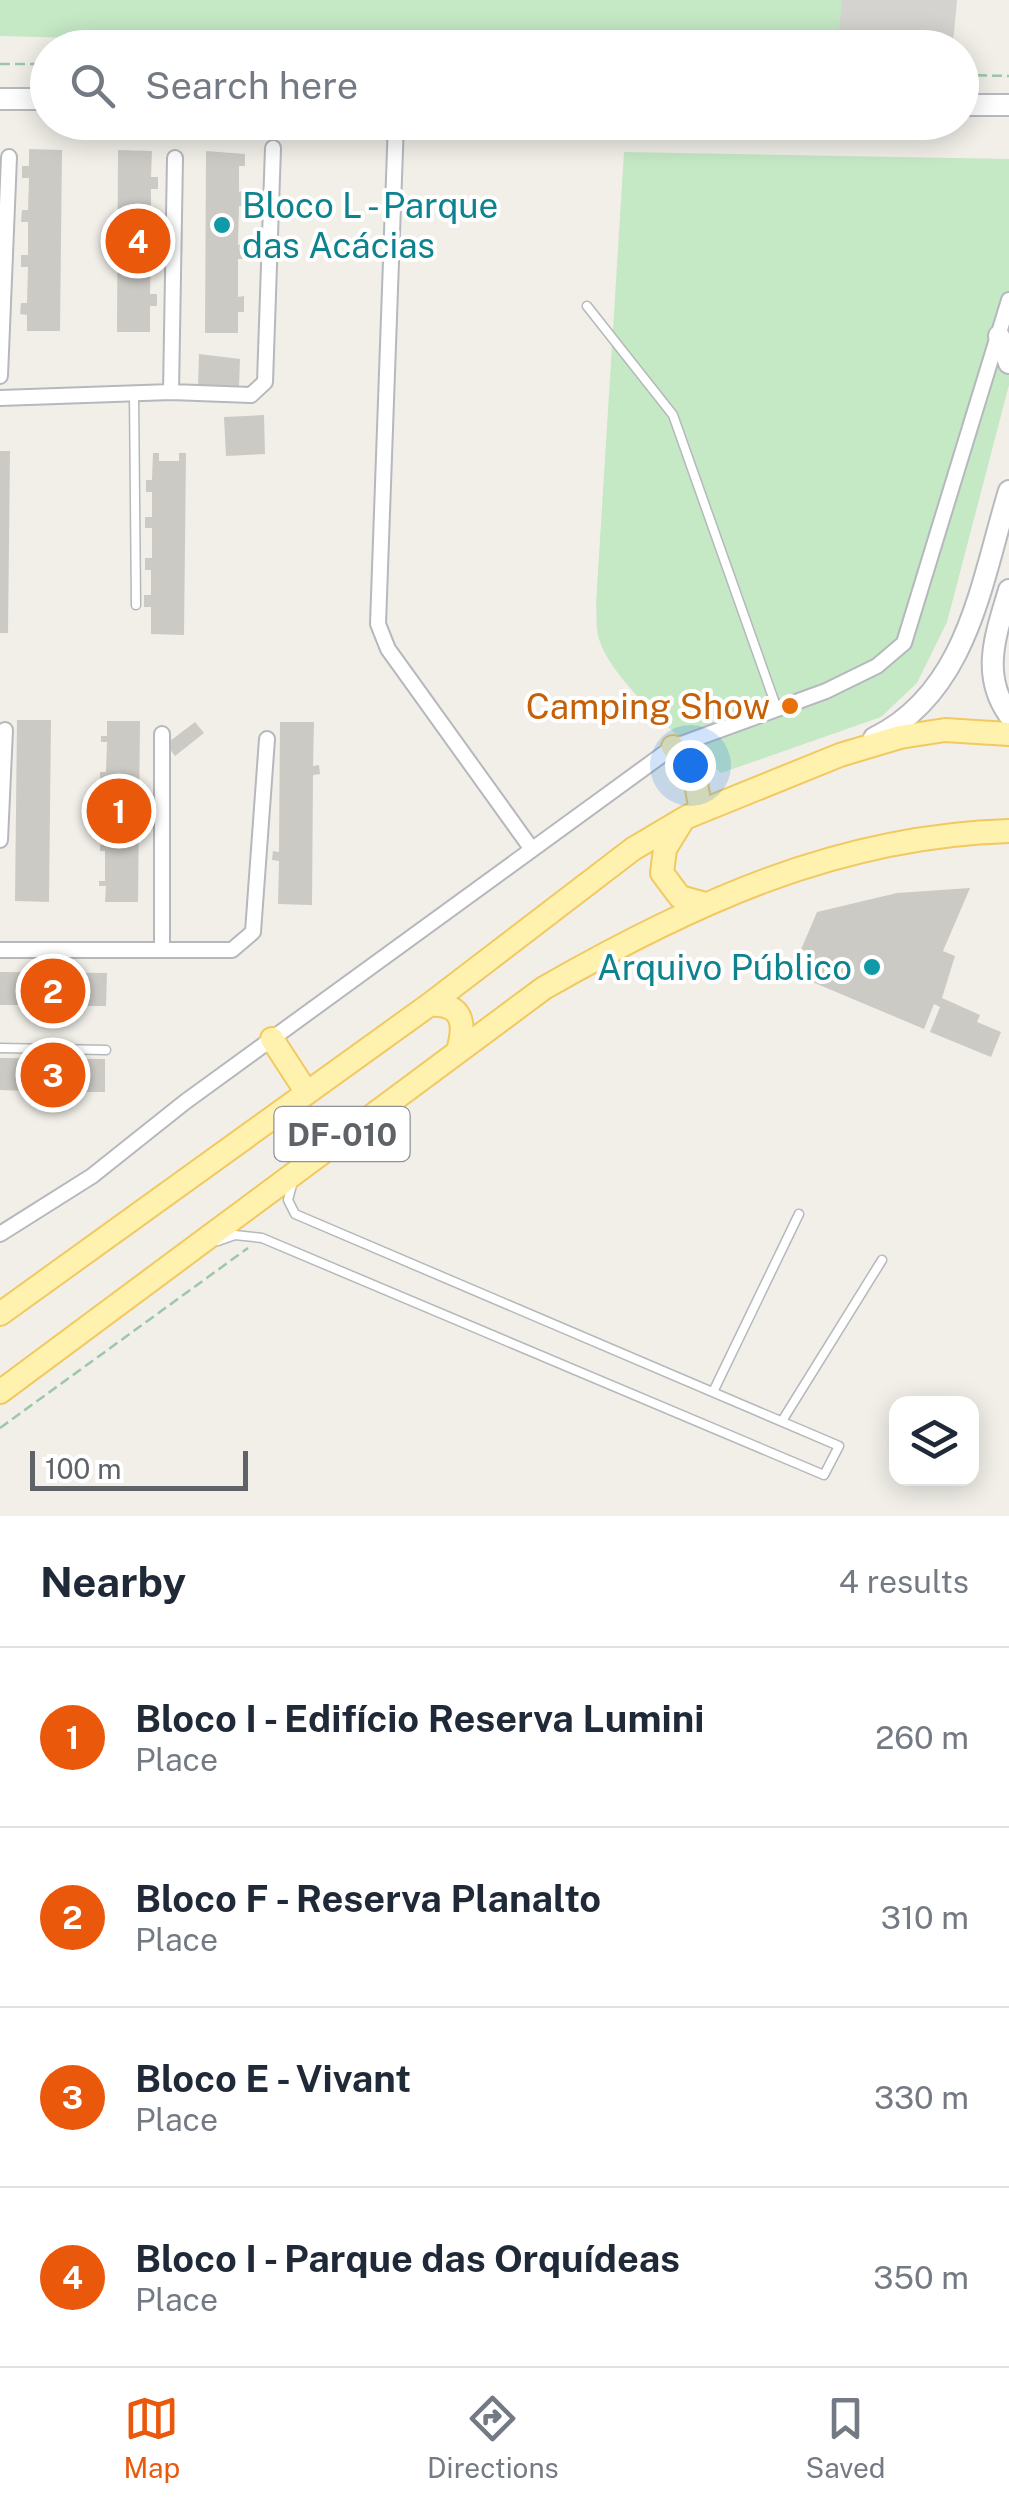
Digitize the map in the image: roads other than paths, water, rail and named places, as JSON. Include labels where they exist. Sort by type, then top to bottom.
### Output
[{"type":"main road","points":[[0,99],[30,99]]},
{"type":"main road","points":[[979,105],[1009,105]]},
{"type":"main road","points":[[998,336],[1009,363]]},
{"type":"main road","points":[[840,755],[906,720],[942,684],[958,653],[1009,491]]},
{"type":"main road","points":[[1009,590],[993,644],[991,671],[1009,715]]},
{"type":"main road","name":"DF-010","points":[[0,1314],[430,1005],[633,849],[694,814],[840,755],[900,737],[945,730],[1009,734]]},
{"type":"main road","points":[[673,748],[696,778],[694,814],[671,834],[662,874],[680,897],[702,904]]},
{"type":"main road","name":"DF-010","points":[[0,1392],[297,1167],[544,988],[702,904],[788,868],[902,840],[1009,831]]},
{"type":"main road","points":[[430,1005],[447,1004],[458,1011],[464,1026],[458,1051]]},
{"type":"main road","points":[[272,1039],[307,1093]]},
{"type":"street","points":[[395,140],[378,624],[388,649],[532,848]]},
{"type":"street","points":[[0,398],[170,392],[251,395],[265,382],[273,148]]},
{"type":"street","points":[[0,376],[9,156]]},
{"type":"street","points":[[170,392],[175,158]]},
{"type":"street","points":[[0,1234],[92,1176],[272,1039],[673,748],[776,706],[826,691],[877,666],[904,643],[1009,300]]},
{"type":"street","points":[[0,840],[5,730]]},
{"type":"street","points":[[162,734],[162,950]]},
{"type":"street","points":[[0,950],[232,950],[244,945],[253,932],[267,739]]},
{"type":"lane","points":[[586,306],[673,415],[776,706]]},
{"type":"lane","points":[[134,393],[136,605]]},
{"type":"lane","points":[[0,1048],[106,1050]]},
{"type":"lane","points":[[186,1253],[235,1234],[262,1238],[824,1475],[839,1446],[296,1214],[288,1200],[297,1167]]},
{"type":"lane","points":[[713,1392],[799,1214]]},
{"type":"lane","points":[[782,1421],[882,1260]]},
{"type":"place","name":"Bloco L - Parque das Acácias","points":[[222,225]]},
{"type":"place","name":"Bloco I - Parque das Orquídeas","points":[[138,241]]},
{"type":"place","name":"Camping Show","points":[[790,706]]},
{"type":"place","name":"Bloco I - Edifício Reserva Lumini","points":[[119,811]]},
{"type":"place","name":"Arquivo Público","points":[[872,967]]},
{"type":"place","name":"Bloco F - Reserva Planalto","points":[[53,991]]},
{"type":"place","name":"Bloco E - Vivant","points":[[53,1075]]}]
